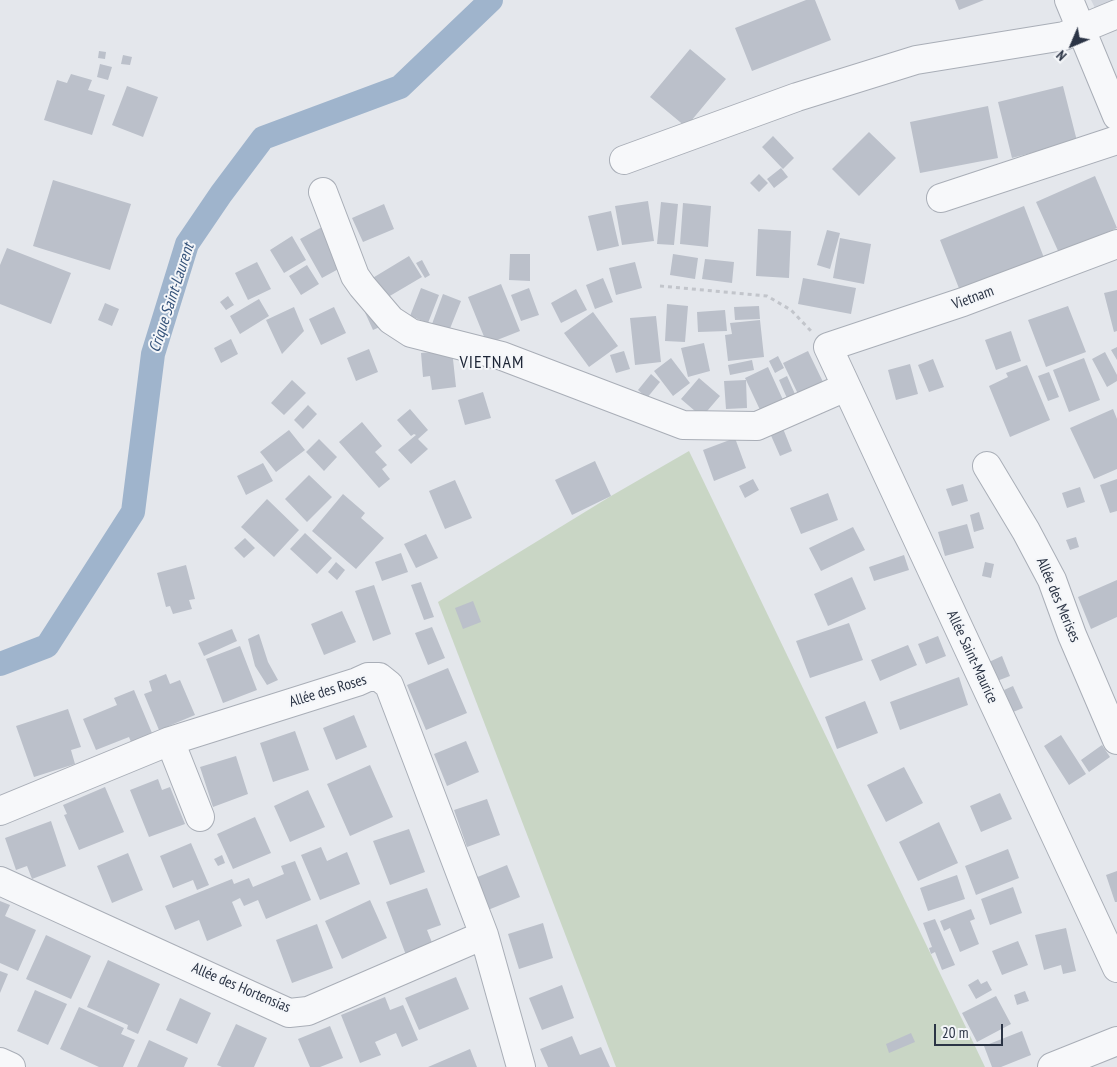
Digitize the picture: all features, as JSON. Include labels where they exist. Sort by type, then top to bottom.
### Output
[{"type":"street","points":[[1069,0],[1117,116]]},
{"type":"street","points":[[624,160],[797,97],[916,60],[1064,36],[1117,14]]},
{"type":"street","points":[[942,198],[1117,140]]},
{"type":"street","points":[[323,192],[359,281],[390,320],[411,333],[502,356],[683,425],[757,426],[846,387]]},
{"type":"street","name":"Vietnam","points":[[828,347],[963,302],[1117,244]]},
{"type":"street","name":"Allée Saint-Maurice","points":[[828,347],[1117,968]]},
{"type":"street","name":"Allée des Merises","points":[[987,466],[1026,531],[1052,580],[1072,635],[1117,740]]},
{"type":"street","name":"Allée des Roses","points":[[0,811],[170,741],[368,677],[379,677],[388,686],[484,935],[521,1067]]},
{"type":"street","points":[[170,741],[200,817]]},
{"type":"street","name":"Allée des Hortensias","points":[[0,882],[289,1012],[308,1011],[484,935]]},
{"type":"street","points":[[1052,1067],[1117,1041]]},
{"type":"street","points":[[0,1062],[11,1067]]},
{"type":"path","points":[[660,286],[767,296],[791,310],[828,347]]},
{"type":"shaded area","points":[[1091,0],[1117,0],[1117,2],[1096,10]]},
{"type":"green space","points":[[689,451],[985,1067],[616,1067],[438,602],[611,496]]},
{"type":"building","points":[[806,0],[815,0],[831,40],[752,71],[735,28]]},
{"type":"building","points":[[955,0],[984,0],[959,10]]},
{"type":"building","points":[[690,49],[726,79],[686,127],[650,97]]},
{"type":"building","points":[[99,51],[106,52],[105,59],[98,58]]},
{"type":"building","points":[[123,55],[132,57],[130,65],[121,64]]},
{"type":"building","points":[[100,64],[112,67],[108,80],[97,77]]},
{"type":"building","points":[[71,74],[92,80],[88,90],[105,95],[92,135],[44,120],[57,80],[67,83]]},
{"type":"building","points":[[127,86],[158,97],[143,137],[112,125]]},
{"type":"building","points":[[1063,86],[1077,141],[1012,158],[998,102]]},
{"type":"building","points":[[988,106],[998,158],[920,173],[910,122]]},
{"type":"building","points":[[869,132],[896,158],[859,196],[832,169]]},
{"type":"building","points":[[773,136],[794,158],[783,169],[762,147]]},
{"type":"building","points":[[781,168],[788,177],[774,188],[767,179]]},
{"type":"building","points":[[759,174],[768,183],[759,192],[750,183]]},
{"type":"building","points":[[1095,176],[1117,228],[1059,253],[1036,202]]},
{"type":"building","points":[[53,180],[131,204],[110,270],[33,246]]},
{"type":"building","points":[[648,201],[654,241],[622,245],[615,206]]},
{"type":"building","points":[[661,202],[678,204],[674,245],[657,244]]},
{"type":"building","points":[[683,203],[711,206],[708,247],[680,244]]},
{"type":"building","points":[[384,204],[394,229],[363,242],[352,218]]},
{"type":"building","points":[[1024,206],[1046,263],[962,296],[940,240]]},
{"type":"building","points":[[611,211],[619,246],[597,251],[588,216]]},
{"type":"building","points":[[322,227],[344,266],[322,278],[300,239]]},
{"type":"building","points":[[758,229],[791,231],[789,278],[756,276]]},
{"type":"building","points":[[827,230],[840,233],[830,269],[817,265]]},
{"type":"building","points":[[292,236],[306,260],[284,273],[270,250]]},
{"type":"building","points":[[840,238],[871,244],[864,284],[833,278]]},
{"type":"building","points":[[7,248],[71,273],[51,324],[0,304],[0,265]]},
{"type":"building","points":[[510,254],[530,254],[530,281],[509,280]]},
{"type":"building","points":[[673,254],[698,258],[695,279],[670,275]]},
{"type":"building","points":[[409,256],[422,277],[383,300],[371,279]]},
{"type":"building","points":[[705,259],[734,262],[732,283],[702,279]]},
{"type":"building","points":[[422,260],[430,275],[425,278],[416,263]]},
{"type":"building","points":[[257,262],[271,289],[248,300],[235,273]]},
{"type":"building","points":[[635,262],[642,288],[616,295],[609,268]]},
{"type":"building","points":[[307,265],[319,284],[301,295],[289,276]]},
{"type":"building","points":[[603,278],[613,302],[595,309],[586,285]]},
{"type":"building","points":[[803,278],[856,288],[851,314],[798,304]]},
{"type":"building","points":[[501,284],[520,331],[487,344],[468,297]]},
{"type":"building","points":[[421,288],[439,295],[428,323],[410,316]]},
{"type":"building","points":[[529,288],[539,315],[521,321],[511,295]]},
{"type":"building","points":[[576,289],[587,310],[561,323],[551,303]]},
{"type":"building","points":[[1117,290],[1117,331],[1114,332],[1104,293]]},
{"type":"building","points":[[443,294],[461,301],[449,331],[432,324]]},
{"type":"building","points":[[228,296],[234,305],[226,310],[220,302]]},
{"type":"building","points":[[259,299],[269,316],[240,334],[230,316]]},
{"type":"building","points":[[105,303],[119,309],[112,326],[98,320]]},
{"type":"building","points":[[667,304],[688,306],[685,342],[665,341]]},
{"type":"building","points":[[362,306],[382,326],[373,330]]},
{"type":"building","points":[[759,306],[760,319],[735,320],[734,307]]},
{"type":"building","points":[[1068,306],[1086,352],[1046,367],[1028,320]]},
{"type":"building","points":[[294,307],[304,331],[282,354],[266,320]]},
{"type":"building","points":[[334,307],[346,333],[321,345],[309,319]]},
{"type":"building","points":[[725,310],[727,331],[698,332],[697,312]]},
{"type":"building","points":[[593,312],[618,346],[589,367],[564,333]]},
{"type":"building","points":[[656,316],[661,362],[635,365],[630,318]]},
{"type":"building","points":[[760,320],[764,357],[728,361],[725,335],[732,334],[730,323]]},
{"type":"building","points":[[1011,331],[1021,361],[996,370],[985,340]]},
{"type":"building","points":[[231,339],[238,354],[221,363],[214,348]]},
{"type":"building","points":[[704,343],[710,371],[688,377],[681,348]]},
{"type":"building","points":[[1117,347],[1117,360],[1111,350]]},
{"type":"building","points":[[369,349],[378,372],[356,381],[347,358]]},
{"type":"building","points":[[452,350],[456,387],[432,390],[430,376],[423,377],[421,353]]},
{"type":"building","points":[[624,351],[630,369],[616,373],[610,355]]},
{"type":"building","points":[[808,351],[823,382],[798,394],[783,363]]},
{"type":"building","points":[[1105,352],[1117,375],[1117,381],[1107,387],[1092,359]]},
{"type":"building","points":[[778,356],[784,368],[775,373],[769,361]]},
{"type":"building","points":[[671,358],[690,383],[673,396],[654,371]]},
{"type":"building","points":[[1084,358],[1100,400],[1069,412],[1053,370]]},
{"type":"building","points":[[933,359],[944,387],[929,392],[918,365]]},
{"type":"building","points":[[752,360],[754,370],[730,375],[728,365]]},
{"type":"building","points":[[910,364],[918,394],[896,400],[888,370]]},
{"type":"building","points":[[1027,365],[1050,420],[1010,437],[989,386],[1008,377],[1006,373]]},
{"type":"building","points":[[768,367],[784,402],[761,412],[745,378]]},
{"type":"building","points":[[1049,372],[1059,397],[1048,401],[1038,376]]},
{"type":"building","points":[[651,374],[660,382],[647,398],[638,390]]},
{"type":"building","points":[[787,376],[798,401],[790,405],[779,380]]},
{"type":"building","points":[[699,378],[720,396],[702,417],[681,399]]},
{"type":"building","points":[[292,380],[306,393],[284,415],[271,403]]},
{"type":"building","points":[[746,380],[747,408],[726,409],[724,381]]},
{"type":"building","points":[[483,392],[491,418],[465,425],[458,400]]},
{"type":"building","points":[[308,405],[317,414],[303,429],[294,420]]},
{"type":"building","points":[[410,409],[428,430],[418,439],[428,449],[411,464],[398,450],[416,435],[411,436],[397,420]]},
{"type":"building","points":[[1113,409],[1117,419],[1117,469],[1094,479],[1070,428]]},
{"type":"building","points":[[362,422],[382,446],[375,452],[387,465],[382,469],[390,479],[379,488],[339,442]]},
{"type":"building","points":[[782,426],[792,451],[780,456],[769,431]]},
{"type":"building","points":[[289,430],[305,450],[276,472],[260,452]]},
{"type":"building","points":[[735,438],[746,468],[714,481],[703,450]]},
{"type":"building","points":[[319,439],[337,457],[324,471],[306,452]]},
{"type":"building","points":[[595,461],[611,496],[572,515],[555,480]]},
{"type":"building","points":[[263,463],[273,481],[246,495],[237,476]]},
{"type":"building","points":[[309,475],[332,497],[307,522],[285,499]]},
{"type":"building","points":[[753,479],[759,490],[745,498],[739,486]]},
{"type":"building","points":[[1117,479],[1117,511],[1110,513],[1100,485]]},
{"type":"building","points":[[455,480],[472,518],[445,529],[429,491]]},
{"type":"building","points":[[963,484],[968,501],[952,506],[946,489]]},
{"type":"building","points":[[1080,487],[1085,502],[1067,508],[1062,493]]},
{"type":"building","points":[[828,493],[838,520],[801,534],[790,508]]},
{"type":"building","points":[[343,494],[365,513],[361,518],[384,538],[356,569],[312,531]]},
{"type":"building","points":[[267,499],[299,530],[274,557],[241,527]]},
{"type":"building","points":[[979,512],[984,529],[974,532],[970,515]]},
{"type":"building","points":[[967,524],[974,548],[945,556],[938,532]]},
{"type":"building","points":[[853,527],[865,550],[821,571],[809,548]]},
{"type":"building","points":[[305,533],[332,558],[317,574],[290,549]]},
{"type":"building","points":[[426,534],[438,558],[416,568],[404,544]]},
{"type":"building","points":[[1076,537],[1079,547],[1070,550],[1066,540]]},
{"type":"building","points":[[245,538],[255,548],[244,558],[234,548]]},
{"type":"building","points":[[401,553],[408,572],[382,581],[375,562]]},
{"type":"building","points":[[904,555],[909,570],[874,581],[869,567]]},
{"type":"building","points":[[336,562],[345,570],[337,580],[328,572]]},
{"type":"building","points":[[985,562],[994,564],[991,578],[982,576]]},
{"type":"building","points":[[186,565],[195,599],[189,600],[192,609],[173,614],[170,606],[166,607],[157,573]]},
{"type":"building","points":[[852,577],[866,609],[828,626],[814,594]]},
{"type":"building","points":[[1117,580],[1117,617],[1091,629],[1078,597]]},
{"type":"building","points":[[421,582],[434,617],[424,620],[411,585]]},
{"type":"building","points":[[374,585],[391,634],[373,641],[355,591]]},
{"type":"building","points":[[473,601],[481,622],[463,629],[455,608]]},
{"type":"building","points":[[342,611],[356,642],[324,655],[311,624]]},
{"type":"building","points":[[849,623],[863,660],[810,678],[796,641]]},
{"type":"building","points":[[432,627],[445,658],[428,665],[415,633]]},
{"type":"building","points":[[232,629],[237,641],[204,656],[198,643]]},
{"type":"building","points":[[259,634],[268,662],[278,680],[267,685],[255,666],[248,639]]},
{"type":"building","points":[[938,636],[946,656],[926,664],[918,644]]},
{"type":"building","points":[[908,645],[917,665],[880,681],[871,660]]},
{"type":"building","points":[[240,646],[257,690],[223,703],[206,659]]},
{"type":"building","points":[[1002,656],[1010,676],[997,681],[989,662]]},
{"type":"building","points":[[448,668],[467,713],[426,730],[407,685]]},
{"type":"building","points":[[166,674],[170,684],[180,680],[195,715],[159,730],[144,694],[152,691],[149,681]]},
{"type":"building","points":[[959,677],[968,705],[900,730],[890,702]]},
{"type":"building","points":[[1013,686],[1023,708],[1013,712],[1004,690]]},
{"type":"building","points":[[134,690],[152,733],[131,742],[129,737],[96,750],[83,719],[117,705],[114,698]]},
{"type":"building","points":[[865,701],[878,733],[837,749],[825,717]]},
{"type":"building","points":[[68,709],[81,747],[71,750],[75,764],[34,777],[16,726]]},
{"type":"building","points":[[354,715],[367,747],[336,760],[323,728]]},
{"type":"building","points":[[295,731],[309,770],[273,782],[260,743]]},
{"type":"building","points":[[1061,735],[1086,774],[1069,785],[1044,746]]},
{"type":"building","points":[[466,741],[479,772],[447,786],[434,754]]},
{"type":"building","points":[[1102,745],[1110,757],[1089,772],[1081,760]]},
{"type":"building","points":[[236,756],[248,794],[213,807],[200,767]]},
{"type":"building","points":[[370,765],[393,817],[350,836],[327,784]]},
{"type":"building","points":[[904,767],[923,803],[886,822],[867,785]]},
{"type":"building","points":[[158,779],[162,790],[170,787],[185,824],[149,837],[130,790]]},
{"type":"building","points":[[105,787],[124,832],[79,850],[64,815],[67,814],[63,805]]},
{"type":"building","points":[[308,790],[325,827],[290,842],[274,806]]},
{"type":"building","points":[[1000,793],[1012,819],[981,832],[970,806]]},
{"type":"building","points":[[487,799],[500,835],[467,847],[454,810]]},
{"type":"building","points":[[255,817],[271,853],[233,869],[217,834]]},
{"type":"building","points":[[51,821],[66,866],[32,879],[27,866],[16,870],[5,838]]},
{"type":"building","points":[[939,822],[958,863],[918,881],[899,842]]},
{"type":"building","points":[[409,829],[425,872],[390,885],[373,841]]},
{"type":"building","points":[[191,843],[209,885],[197,890],[193,880],[173,888],[160,856]]},
{"type":"building","points":[[321,847],[327,861],[347,852],[360,884],[320,900],[301,855]]},
{"type":"building","points":[[1008,849],[1019,878],[976,895],[965,866]]},
{"type":"building","points":[[128,853],[143,890],[112,903],[97,866]]},
{"type":"building","points":[[222,855],[225,863],[218,866],[214,859]]},
{"type":"building","points":[[295,861],[311,900],[266,919],[258,900],[244,906],[240,898],[232,902],[242,926],[207,941],[199,920],[175,930],[165,906],[232,879],[234,884],[249,878],[253,887],[284,874],[281,866]]},
{"type":"building","points":[[507,865],[520,897],[488,910],[475,878]]},
{"type":"building","points":[[1117,871],[1117,902],[1115,902],[1106,875]]},
{"type":"building","points":[[957,875],[965,899],[928,911],[920,888]]},
{"type":"building","points":[[1013,887],[1022,913],[990,925],[981,899]]},
{"type":"building","points":[[427,888],[441,925],[427,930],[433,945],[406,955],[386,902]]},
{"type":"building","points":[[370,900],[387,938],[342,959],[325,921]]},
{"type":"building","points":[[0,901],[10,905],[5,916],[36,930],[18,971],[0,963]]},
{"type":"building","points":[[971,909],[975,919],[970,921],[979,944],[960,952],[950,928],[944,931],[940,921]]},
{"type":"building","points":[[935,919],[955,965],[942,970],[935,952],[931,954],[929,948],[932,947],[923,923]]},
{"type":"building","points":[[543,923],[553,958],[519,969],[508,934]]},
{"type":"building","points":[[317,924],[333,968],[292,983],[276,940]]},
{"type":"building","points":[[1066,928],[1076,971],[1063,974],[1061,965],[1044,970],[1035,935]]},
{"type":"building","points":[[46,935],[91,956],[71,999],[26,979]]},
{"type":"building","points":[[1018,941],[1028,965],[1002,975],[992,951]]},
{"type":"building","points":[[108,960],[160,984],[138,1034],[127,1029],[128,1025],[87,1007]]},
{"type":"building","points":[[0,971],[8,974],[0,993]]},
{"type":"building","points":[[456,977],[469,1009],[419,1030],[405,998]]},
{"type":"building","points":[[978,979],[981,984],[987,981],[992,990],[976,999],[968,985]]},
{"type":"building","points":[[562,985],[574,1018],[542,1030],[529,998]]},
{"type":"building","points":[[35,990],[67,1004],[48,1045],[17,1031]]},
{"type":"building","points":[[1025,991],[1029,1001],[1017,1005],[1014,995]]},
{"type":"building","points":[[996,996],[1011,1024],[977,1042],[962,1013]]},
{"type":"building","points":[[385,997],[390,1010],[403,1005],[418,1040],[402,1047],[396,1033],[375,1042],[381,1055],[360,1063],[341,1015]]},
{"type":"building","points":[[180,998],[211,1013],[197,1044],[166,1030]]},
{"type":"building","points":[[79,1007],[124,1028],[121,1034],[135,1040],[123,1067],[99,1067],[60,1049]]},
{"type":"building","points":[[236,1024],[267,1038],[254,1067],[222,1067],[217,1065]]},
{"type":"building","points":[[330,1026],[343,1058],[320,1067],[310,1067],[298,1039]]},
{"type":"building","points":[[1022,1031],[1031,1055],[1001,1067],[992,1067],[984,1046]]},
{"type":"building","points":[[911,1033],[915,1042],[889,1053],[886,1044]]},
{"type":"building","points":[[572,1036],[580,1055],[601,1047],[610,1067],[548,1067],[540,1049]]},
{"type":"building","points":[[149,1040],[188,1058],[184,1067],[137,1067]]},
{"type":"building","points":[[470,1049],[477,1067],[428,1067]]},
{"type":"waterway","name":"Crique Saint-Laurent","points":[[0,664],[47,646],[133,512],[153,354],[187,244],[221,194],[263,138],[400,87],[491,0]]},
{"type":"district","name":"VIETNAM","points":[[492,363]]}]
